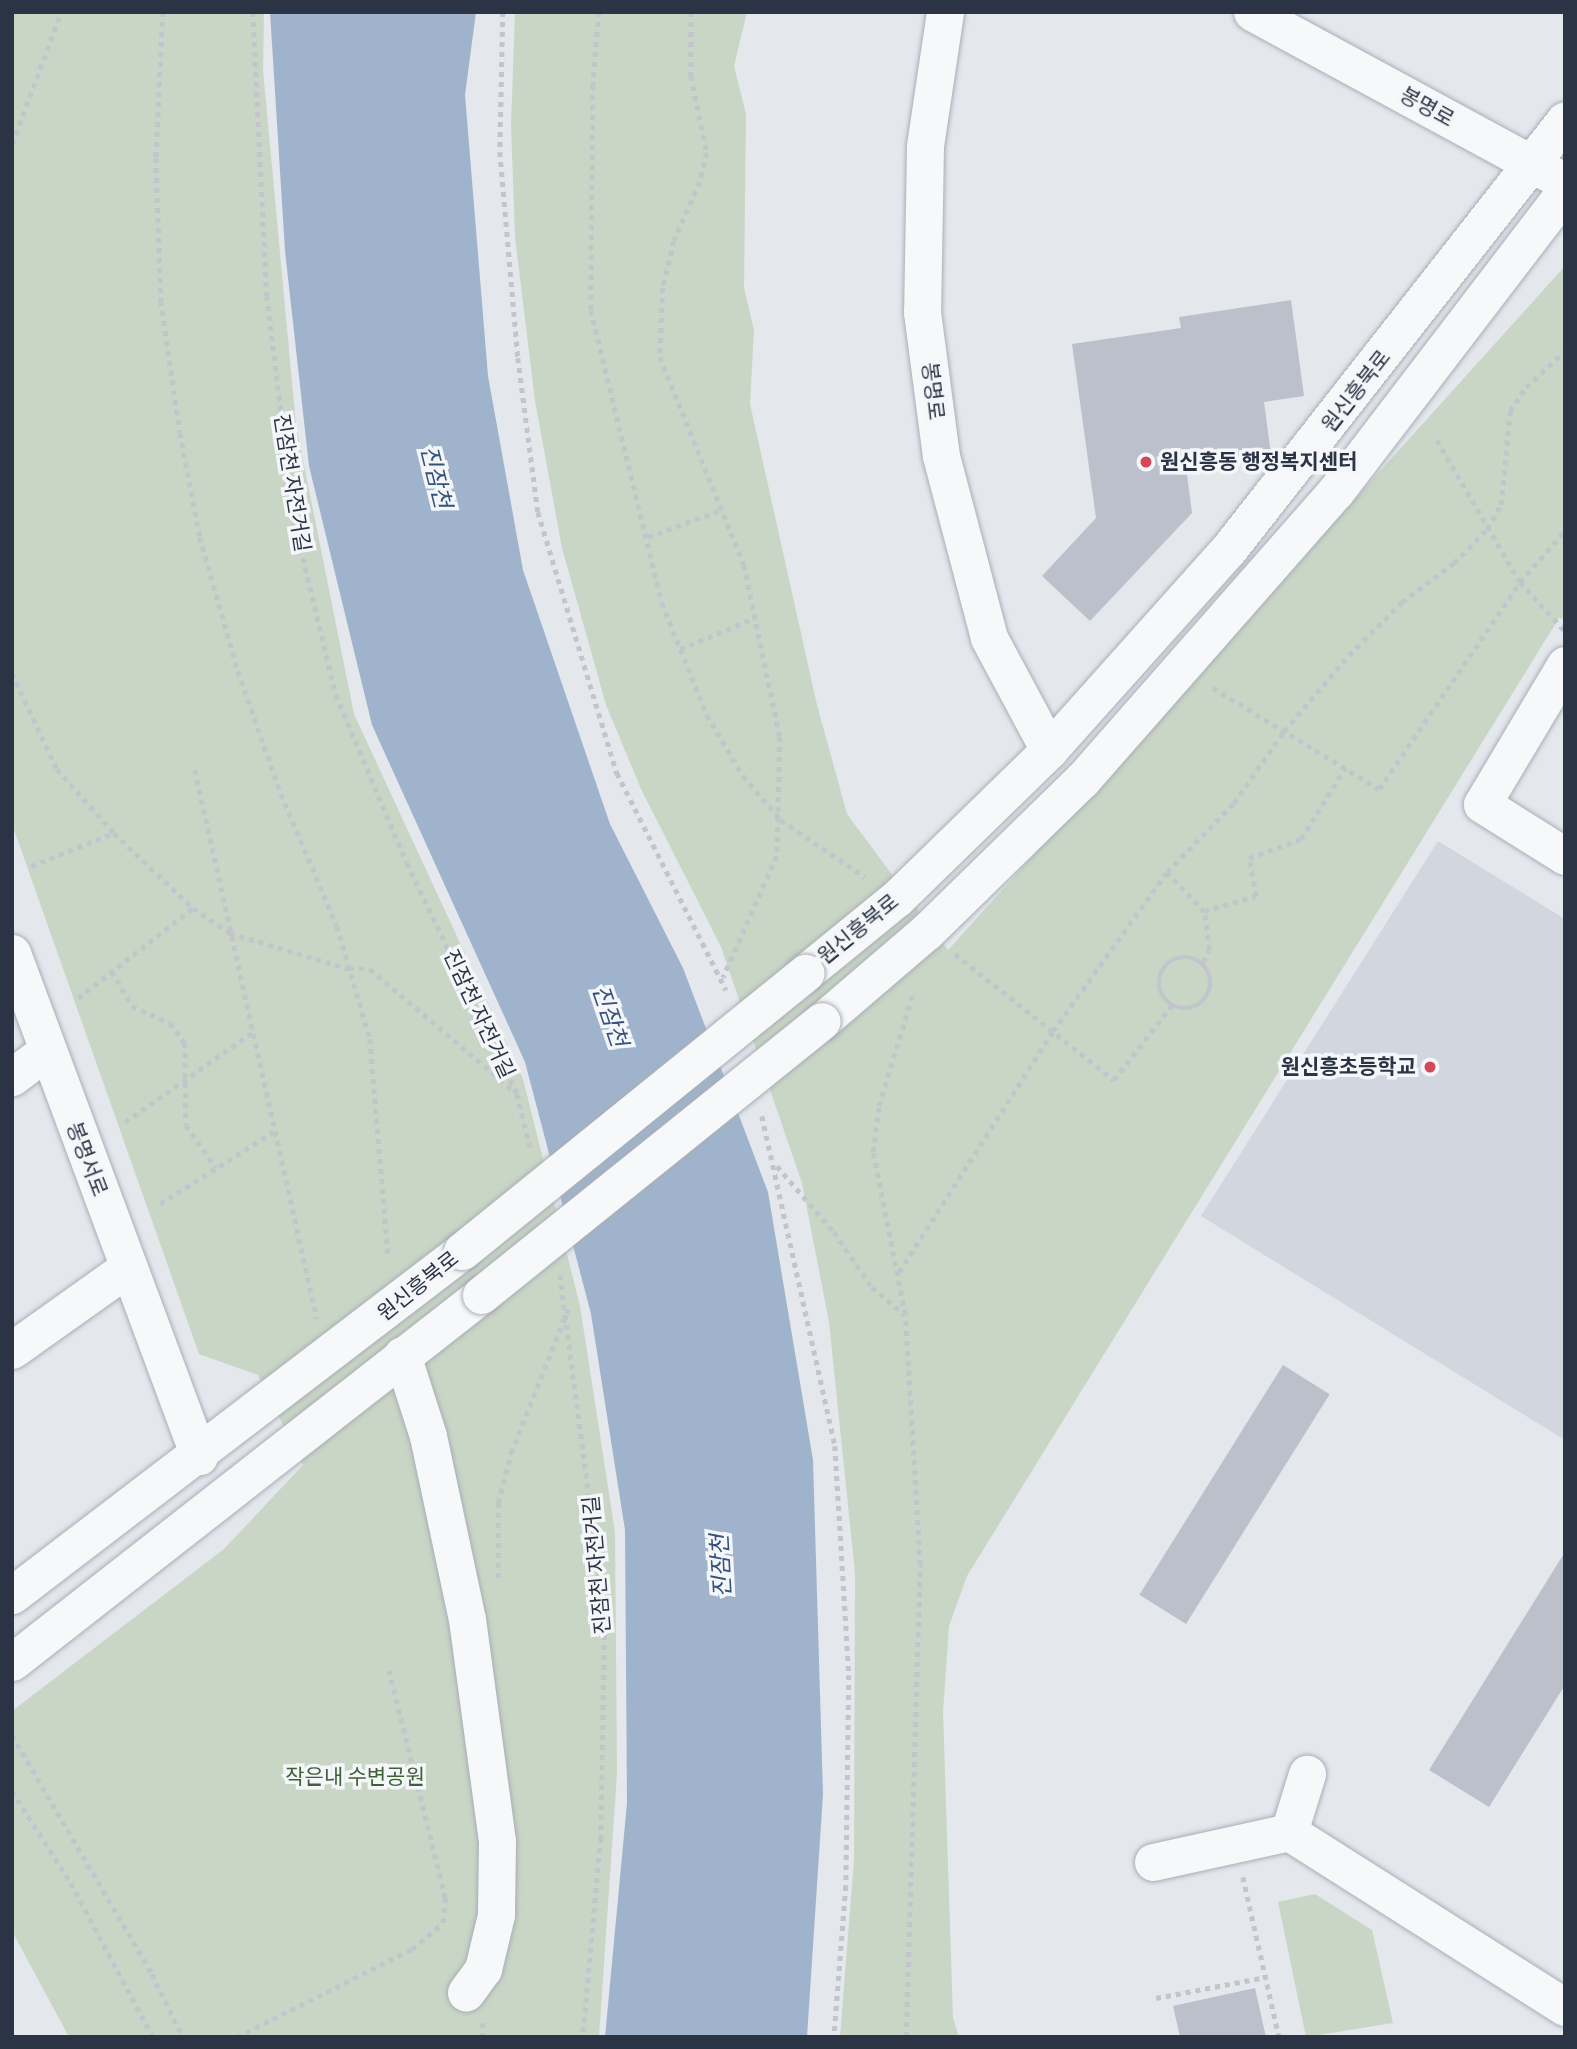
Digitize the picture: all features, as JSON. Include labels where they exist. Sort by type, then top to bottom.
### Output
[{"type":"street","name":"봉명로","points":[[945,12],[925,146],[922,312],[941,456],[989,638],[1049,750]]},
{"type":"street","name":"봉명로","points":[[1252,12],[1565,182]]},
{"type":"street","name":"원신흥북로","points":[[12,1595],[198,1456],[462,1251],[897,898],[1049,750],[1228,550],[1533,165],[1565,120]]},
{"type":"street","name":"원신흥북로","points":[[12,1662],[481,1295],[822,1021],[926,932],[1082,780],[1336,491],[1565,192]]},
{"type":"street","points":[[1565,665],[1482,804],[1565,856]]},
{"type":"street","name":"봉명서로","points":[[12,953],[45,1052],[129,1267],[198,1456]]},
{"type":"street","points":[[12,1077],[45,1052]]},
{"type":"street","points":[[12,1350],[129,1267]]},
{"type":"street","points":[[402,1355],[428,1436],[467,1619],[497,1842],[496,1915],[483,1969],[467,1992]]},
{"type":"street","points":[[1289,1832],[1307,1774]]},
{"type":"street","points":[[1153,1863],[1289,1832],[1565,2007]]},
{"type":"path","points":[[12,144],[61,12]]},
{"type":"path","points":[[163,12],[156,158],[161,301],[195,511],[238,671],[281,794],[337,926],[370,1039],[388,1254]]},
{"type":"path","name":"진잠천 자전거길","points":[[253,12],[267,296],[294,519],[336,695],[407,863],[517,1094],[533,1161]]},
{"type":"path","points":[[598,12],[593,85],[591,310],[662,603],[707,715],[743,776],[781,820],[866,877]]},
{"type":"path","points":[[691,12],[691,76],[707,153],[700,182],[674,241],[663,288],[660,357],[744,565],[780,737],[781,820],[777,856],[723,978]]},
{"type":"path","points":[[900,1272],[1054,1031],[1167,872],[1234,803],[1284,731],[1402,601],[1454,563],[1487,529],[1502,505],[1510,411],[1526,387],[1565,351]]},
{"type":"path","points":[[1437,440],[1520,582],[1565,631]]},
{"type":"path","points":[[648,537],[722,510]]},
{"type":"path","points":[[1213,688],[1379,789],[1520,582],[1565,531]]},
{"type":"path","points":[[680,649],[755,618]]},
{"type":"path","points":[[12,673],[57,769],[114,833],[193,908],[230,933],[349,969],[370,969],[517,1094]]},
{"type":"path","points":[[1204,911],[1256,897],[1249,858],[1301,839],[1345,768]]},
{"type":"path","points":[[195,770],[230,933],[256,1030],[273,1132],[320,1331]]},
{"type":"path","points":[[32,866],[114,833]]},
{"type":"path","points":[[1167,872],[1204,911],[1209,950],[1203,962]]},
{"type":"path","points":[[78,998],[193,908]]},
{"type":"path","points":[[955,954],[1114,1080],[1172,1005]]},
{"type":"path","points":[[1189,956],[1203,962],[1211,976],[1204,1001],[1191,1009],[1172,1005],[1163,998],[1158,984],[1162,968],[1175,958],[1189,956]]},
{"type":"path","points":[[112,971],[132,1006],[170,1023],[185,1043],[188,1077],[183,1093],[187,1125],[216,1167]]},
{"type":"path","points":[[906,2037],[920,1565],[905,1315],[900,1272],[878,1193],[873,1152],[879,1107],[914,988]]},
{"type":"path","points":[[125,1122],[256,1030]]},
{"type":"path","points":[[160,1204],[273,1132]]},
{"type":"path","points":[[776,1166],[834,1233],[873,1287],[905,1315]]},
{"type":"path","name":"진잠천 자전거길","points":[[559,1268],[568,1308],[605,1615],[601,1838],[583,2037]]},
{"type":"path","points":[[498,1585],[498,1503],[511,1453],[568,1308]]},
{"type":"path","points":[[237,2037],[412,1949],[443,1923],[444,1898],[389,1671]]},
{"type":"path","points":[[12,1735],[152,1973],[183,2037]]},
{"type":"path","points":[[12,1791],[71,1883],[153,2037]]},
{"type":"path","points":[[1241,1868],[1279,2037]]},
{"type":"path","points":[[1156,1997],[1266,1977]]},
{"type":"shaded area","name":"원신흥초등학교","points":[[1438,841],[1565,919],[1565,1440],[1201,1216]]},
{"type":"green space","name":"작은내 수변공원","points":[[12,12],[264,12],[263,70],[296,425],[354,714],[523,1079],[580,1306],[615,1532],[617,1773],[599,2037],[69,2037],[12,1931],[12,1711],[224,1549],[303,1465],[258,1375],[199,1354],[12,824]]},
{"type":"green space","points":[[515,12],[747,12],[734,66],[746,114],[744,288],[754,330],[750,404],[817,705],[847,814],[948,950],[1565,266],[1565,619],[1559,618],[967,1576],[949,1626],[943,1712],[953,2018],[959,2037],[840,2037],[854,1860],[855,1573],[829,1322],[802,1183],[721,947],[641,789],[606,705],[562,548],[535,401],[515,237],[511,125]]},
{"type":"green space","points":[[1315,1894],[1372,1930],[1393,2023],[1306,2037],[1278,1902]]},
{"type":"water","name":"진잠천","points":[[270,12],[476,12],[465,95],[488,376],[523,570],[610,824],[683,968],[768,1192],[813,1460],[823,1794],[807,2037],[605,2037],[627,1803],[625,1530],[591,1314],[525,1062],[372,725],[309,466],[285,251]]},
{"type":"building","points":[[1291,300],[1304,396],[1264,402],[1271,454],[1186,467],[1192,513],[1090,621],[1042,576],[1096,518],[1072,344],[1181,328],[1179,317]]},
{"type":"building","points":[[1283,1365],[1330,1394],[1186,1624],[1139,1595]]},
{"type":"building","points":[[1565,1552],[1565,1685],[1489,1807],[1429,1770]]},
{"type":"building","points":[[1255,1988],[1266,2037],[1180,2037],[1173,2006]]},
{"type":"place","name":"원신흥동 행정복지센터","points":[[1146,462]]},
{"type":"place","name":"원신흥초등학교","points":[[1430,1067]]}]
